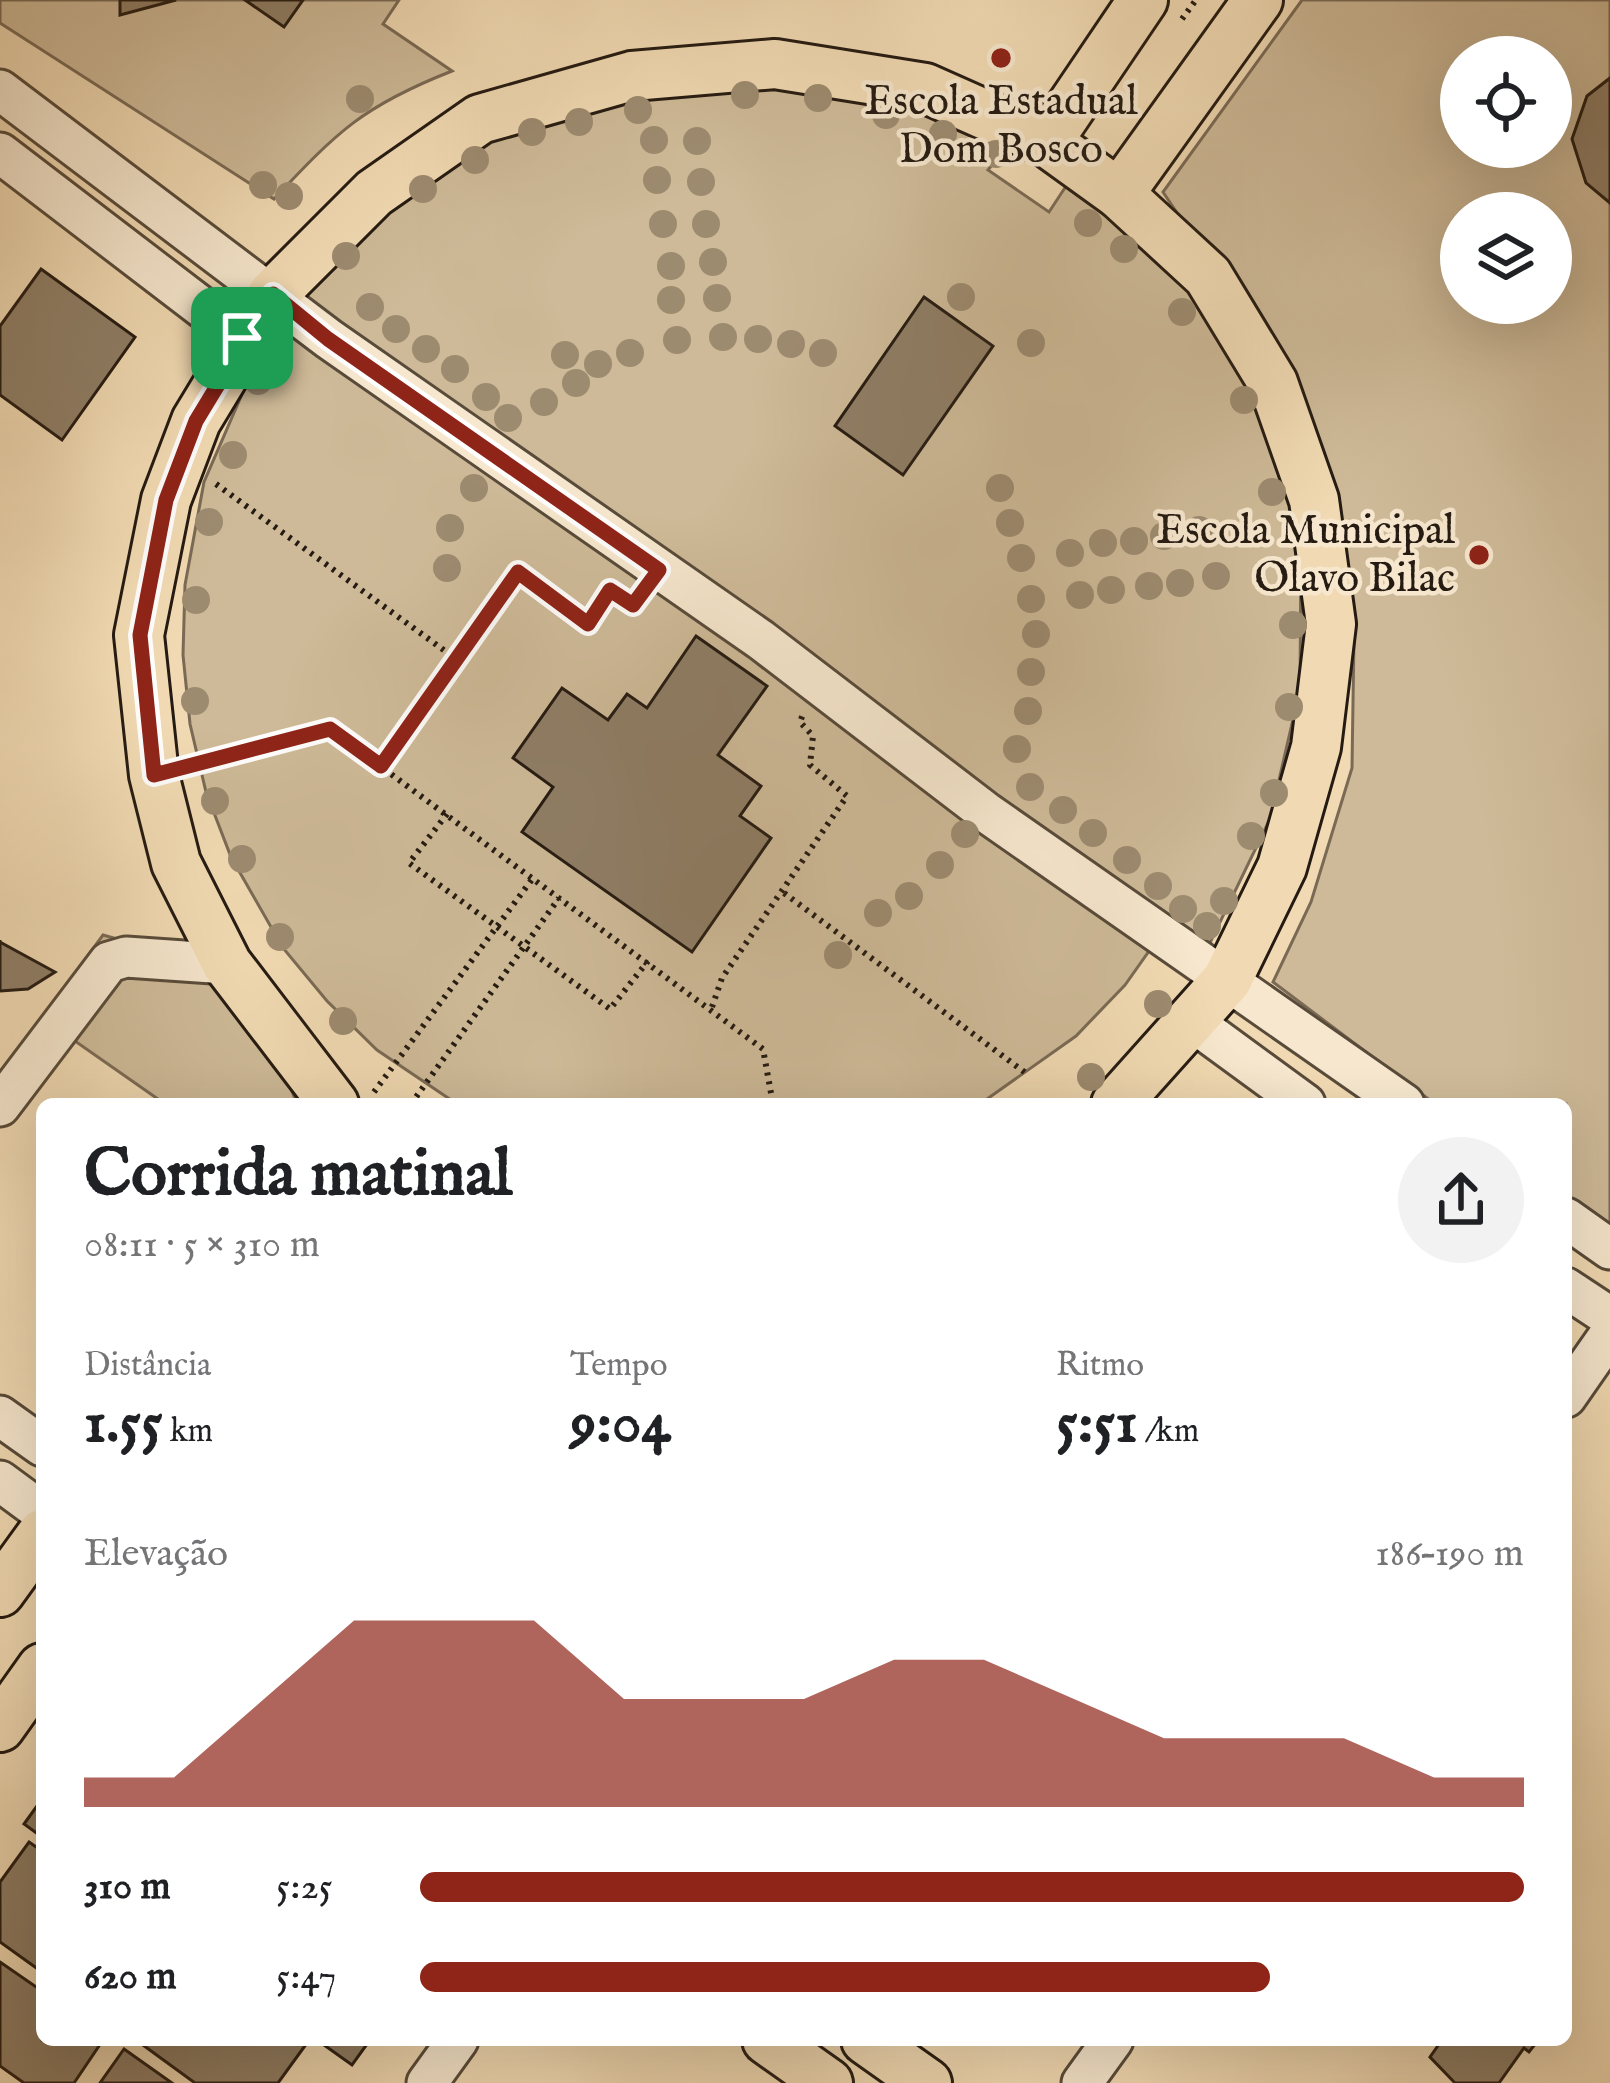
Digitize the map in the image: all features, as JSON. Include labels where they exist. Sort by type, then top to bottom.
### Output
[{"type":"main road","points":[[1047,142],[1143,0]]},
{"type":"main road","points":[[1119,194],[1258,0]]},
{"type":"main road","points":[[329,1098],[226,964],[176,863],[154,775],[140,635],[166,500],[196,421],[242,338],[273,294],[374,193],[480,119],[632,76],[776,64],[925,88],[1047,142],[1119,194],[1208,275],[1273,382],[1315,500],[1331,623],[1316,747],[1282,867],[1227,980],[1122,1098]]},
{"type":"main road","points":[[0,1592],[36,1542]]},
{"type":"main road","points":[[0,1726],[36,1676]]},
{"type":"main road","points":[[776,2046],[828,2083]]},
{"type":"main road","points":[[875,2046],[927,2083]]},
{"type":"street","points":[[0,90],[328,339],[815,681],[987,813],[1395,1098]]},
{"type":"street","points":[[0,153],[242,338]]},
{"type":"street","points":[[0,1106],[109,962],[142,957],[226,964]]},
{"type":"street","points":[[1192,1022],[1297,1098]]},
{"type":"street","points":[[1572,1222],[1610,1249]]},
{"type":"street","points":[[1572,1292],[1610,1317]]},
{"type":"street","points":[[1572,1388],[1610,1334]]},
{"type":"street","points":[[0,1415],[36,1442]]},
{"type":"street","points":[[0,1481],[36,1508]]},
{"type":"street","points":[[427,2083],[454,2046]]},
{"type":"street","points":[[1082,2083],[1109,2046]]},
{"type":"path","points":[[206,476],[456,659]]},
{"type":"path","points":[[381,766],[518,572],[588,624],[610,590],[633,605],[659,570]]},
{"type":"path","points":[[712,1006],[722,978],[848,796],[810,765],[813,736],[800,722],[815,681]]},
{"type":"path","points":[[154,775],[330,729],[763,1048],[772,1098]]},
{"type":"path","points":[[447,814],[409,863],[495,926],[610,1009],[648,961]]},
{"type":"path","points":[[370,1098],[533,878]]},
{"type":"path","points":[[784,893],[1028,1074]]},
{"type":"path","points":[[415,1098],[560,897]]},
{"type":"shaded area","points":[[0,0],[399,0],[383,24],[452,71],[373,109],[316,155],[274,199],[0,23]]},
{"type":"shaded area","name":"Escola Municipal Olavo Bilac","points":[[1302,0],[1610,0],[1610,1237],[1572,1208],[1572,1098],[1427,1098],[1273,982],[1311,902],[1352,768],[1354,637],[1332,493],[1215,269],[1163,192]]},
{"type":"shaded area","points":[[771,80],[871,93],[1008,144],[988,170],[1049,212],[1072,177],[1212,314],[1275,432],[1301,530],[1300,689],[1270,819],[1207,949],[1171,920],[1125,985],[1076,1036],[988,1098],[448,1098],[377,1050],[283,948],[231,857],[206,792],[190,724],[183,655],[185,585],[204,482],[259,355],[365,215],[490,130],[678,86]]},
{"type":"shaded area","points":[[103,935],[191,960],[283,1068],[295,1098],[156,1098],[42,1018]]},
{"type":"building","points":[[120,0],[176,0],[120,15]]},
{"type":"building","points":[[245,0],[303,0],[284,27]]},
{"type":"building","points":[[1610,78],[1610,203],[1586,183],[1572,139],[1587,96]]},
{"type":"building","points":[[41,269],[135,337],[62,440],[0,395],[0,326]]},
{"type":"building","points":[[924,297],[993,346],[903,475],[835,426]]},
{"type":"building","points":[[696,636],[767,686],[718,755],[761,786],[740,816],[771,838],[692,952],[522,832],[553,787],[513,758],[562,688],[608,720],[627,694],[647,708]]},
{"type":"building","points":[[0,942],[55,972],[28,989],[0,991]]},
{"type":"building","points":[[36,1807],[36,1833],[24,1824]]},
{"type":"building","points":[[29,1842],[36,1847],[36,1968],[0,1942],[0,1882]]},
{"type":"building","points":[[0,1962],[36,1987],[36,2046],[99,2046],[74,2083],[24,2083],[0,2066]]},
{"type":"building","points":[[144,2046],[305,2046],[278,2083],[195,2083]]},
{"type":"building","points":[[325,2046],[366,2046],[352,2065]]},
{"type":"building","points":[[1438,2046],[1534,2046],[1529,2052],[1524,2048],[1499,2083],[1455,2083],[1430,2057]]},
{"type":"building","points":[[124,2049],[172,2083],[100,2083]]},
{"type":"place","name":"Escola Estadual Dom Bosco","points":[[1001,58]]},
{"type":"place","name":"Escola Municipal Olavo Bilac","points":[[1479,555]]},
{"type":"route","points":[[273,294],[328,339],[502,456],[659,570],[633,605],[610,590],[588,624],[518,572],[381,766],[330,729],[154,775],[140,635],[166,500],[196,421],[242,338],[273,294]]}]
